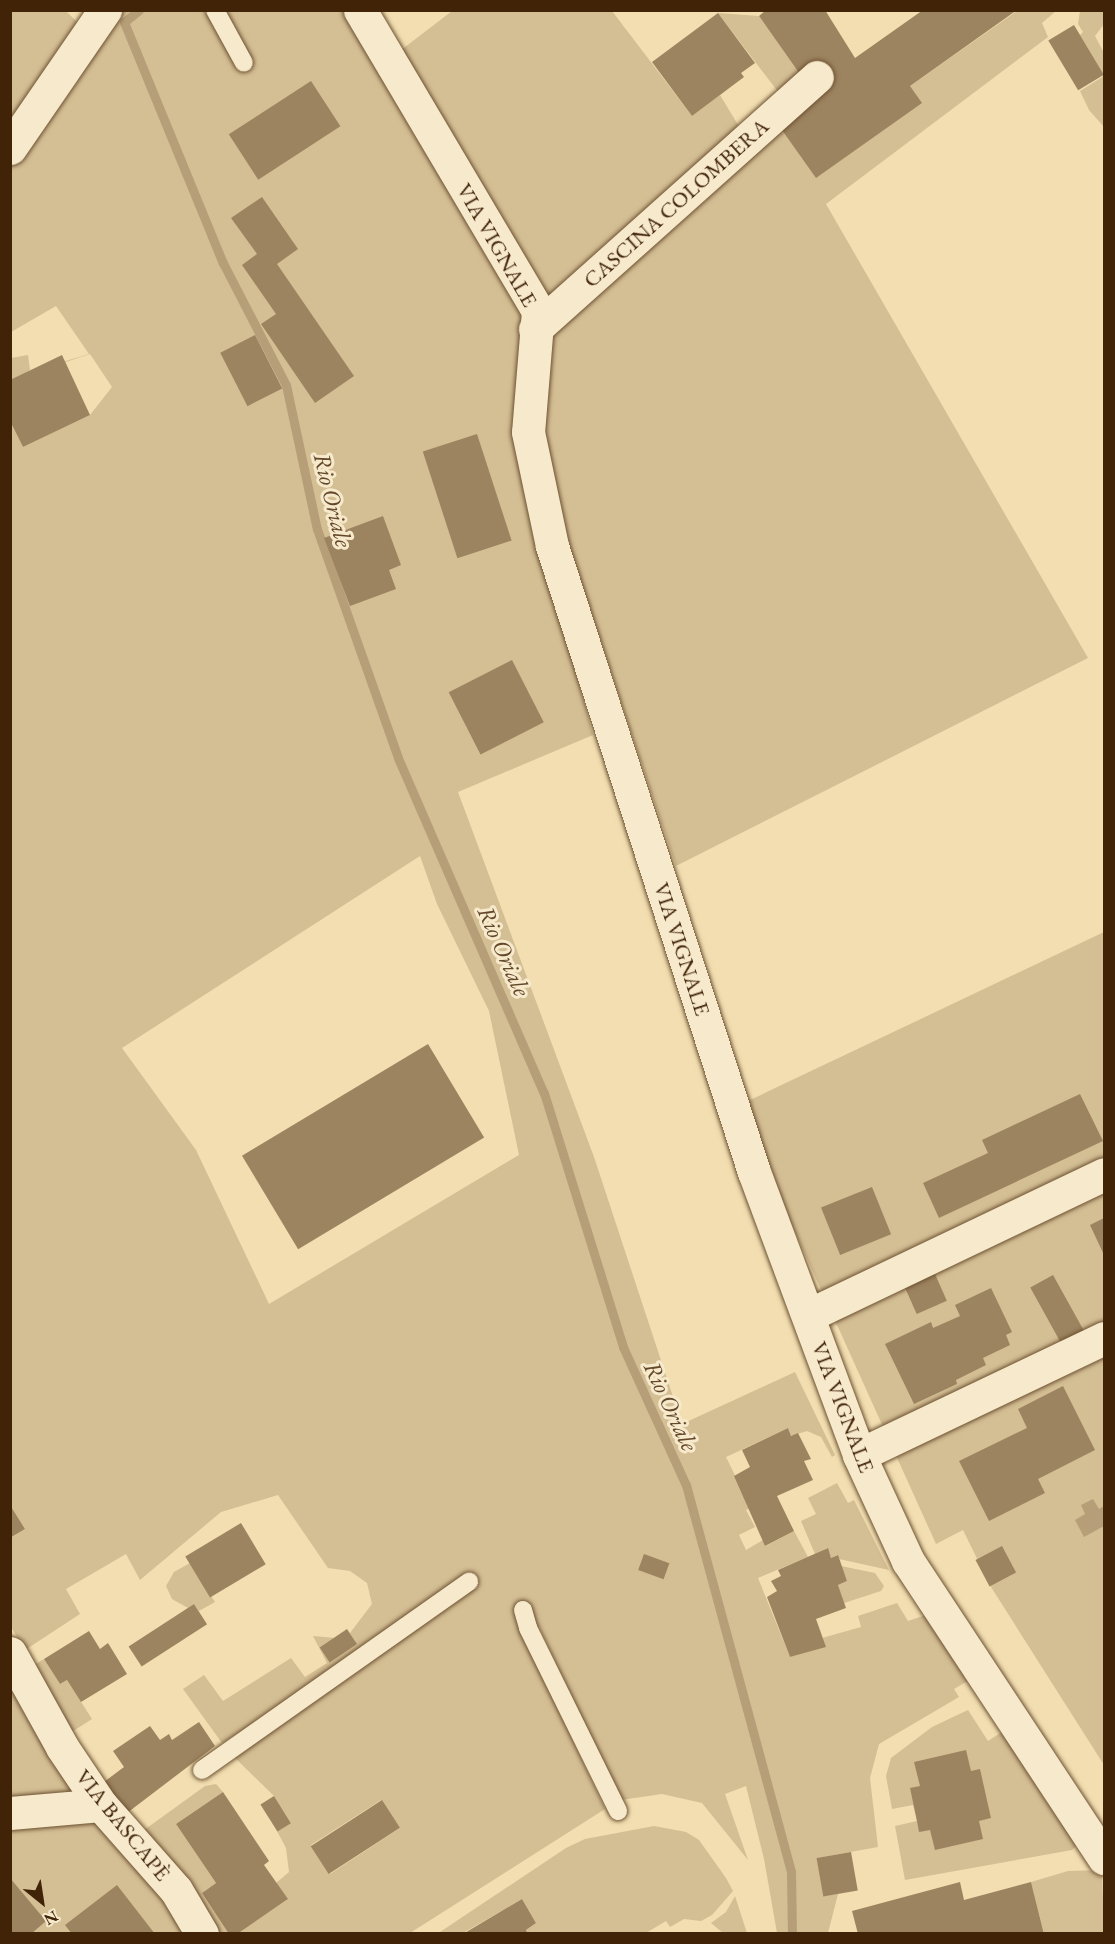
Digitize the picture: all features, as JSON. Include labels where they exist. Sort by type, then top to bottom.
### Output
[{"type":"street","name":"VIA VIGNALE","points":[[360,10],[538,311],[528,432],[552,546],[754,1172],[809,1315],[859,1455],[908,1561],[1104,1858]]},
{"type":"street","points":[[10,148],[89,18]]},
{"type":"street","name":"CASCINA COLOMBERA","points":[[535,329],[817,77]]},
{"type":"street","points":[[809,1315],[1104,1174]]},
{"type":"street","points":[[859,1455],[1104,1338]]},
{"type":"street","name":"VIA BASCAPÈ","points":[[10,1653],[62,1747],[101,1805],[176,1890],[202,1934]]},
{"type":"street","points":[[10,1813],[101,1805]]},
{"type":"lane","points":[[214,10],[244,63]]},
{"type":"lane","points":[[202,1770],[469,1582]]},
{"type":"lane","points":[[523,1610],[528,1628],[618,1811]]},
{"type":"shaded area","points":[[124,10],[348,11],[526,310],[556,600],[593,735],[458,792],[594,1157],[682,1424],[795,1372],[835,1455],[832,1457],[821,1437],[807,1431],[791,1436],[788,1428],[726,1457],[751,1508],[746,1510],[755,1527],[739,1535],[746,1550],[763,1540],[766,1546],[794,1531],[808,1557],[758,1578],[790,1657],[825,1647],[822,1638],[861,1627],[858,1616],[897,1603],[908,1621],[929,1614],[971,1679],[954,1689],[959,1697],[879,1744],[870,1778],[878,1847],[817,1858],[824,1896],[838,1894],[828,1933],[777,1933],[764,1859],[746,1786],[725,1794],[748,1860],[702,1803],[662,1794],[621,1800],[539,1627],[524,1637],[605,1809],[410,1933],[237,1933],[287,1900],[276,1883],[289,1872],[286,1848],[277,1831],[291,1823],[274,1796],[231,1754],[312,1689],[222,1743],[183,1689],[204,1675],[223,1701],[291,1658],[305,1677],[327,1663],[313,1636],[335,1638],[320,1648],[330,1662],[357,1644],[350,1633],[372,1604],[367,1583],[350,1571],[328,1568],[278,1495],[221,1512],[140,1580],[126,1554],[66,1589],[80,1614],[25,1650],[11,1627],[11,1538],[25,1529],[10,1505],[10,421],[23,447],[90,415],[112,387],[90,354],[11,380],[11,358],[28,355],[30,370],[26,373],[89,354],[56,306],[11,332],[10,167],[113,19]],"holes":[[[420,856],[437,904],[489,1011],[519,1155],[269,1304],[196,1150],[122,1048]],[[381,1800],[400,1828],[330,1874],[311,1845]]]},
{"type":"shaded area","points":[[11,11],[66,11],[79,24],[11,135]]},
{"type":"shaded area","points":[[452,11],[612,11],[692,116],[720,95],[743,133],[551,304],[392,57]]},
{"type":"shaded area","points":[[1017,11],[1056,11],[1042,23],[1048,37],[826,204],[1088,658],[676,866],[546,476],[540,425],[547,332],[781,128],[910,86]]},
{"type":"shaded area","points":[[1080,11],[1104,11],[1104,24],[1095,36],[1104,53],[1104,75],[1080,35],[1083,32],[1078,24]]},
{"type":"shaded area","points":[[718,13],[759,16],[802,76],[782,97]]},
{"type":"shaded area","points":[[1104,76],[1104,127],[1089,110],[1080,91]]},
{"type":"shaded area","points":[[1104,932],[1104,1765],[991,1587],[963,1530],[936,1544],[781,1201],[748,1101]]},
{"type":"shaded area","points":[[837,1483],[848,1503],[854,1500],[889,1570],[839,1559],[837,1555],[831,1558],[827,1548],[815,1554],[801,1521],[816,1514],[808,1498]]},
{"type":"shaded area","points":[[1093,1499],[1099,1509],[1104,1506],[1104,1526],[1084,1537],[1075,1520],[1085,1514],[1081,1505]]},
{"type":"shaded area","points":[[190,1563],[215,1602],[199,1611],[194,1604],[188,1608],[172,1599],[166,1586],[174,1572]]},
{"type":"shaded area","points":[[841,1566],[875,1573],[884,1586],[881,1591],[844,1603],[838,1585],[847,1581]]},
{"type":"shaded area","points":[[44,1659],[60,1684],[67,1680],[92,1719],[70,1733],[31,1667]]},
{"type":"shaded area","points":[[10,1661],[73,1793],[11,1797]]},
{"type":"shaded area","points":[[968,1710],[988,1741],[1005,1730],[1080,1842],[1072,1850],[905,1880],[895,1826],[917,1821],[913,1805],[892,1809],[886,1776],[891,1758],[932,1727]]},
{"type":"shaded area","points":[[216,1784],[223,1792],[176,1824],[216,1883],[202,1893],[229,1933],[212,1933],[140,1833],[205,1786]]},
{"type":"shaded area","points":[[109,1819],[188,1933],[11,1933],[10,1823]]},
{"type":"shaded area","points":[[654,1826],[686,1832],[699,1840],[726,1878],[733,1891],[712,1915],[701,1921],[684,1919],[670,1927],[666,1921],[646,1933],[528,1933],[526,1930],[536,1923],[522,1899],[463,1933],[437,1934],[566,1848],[585,1839]]},
{"type":"shaded area","points":[[1102,1870],[1104,1933],[1044,1933],[1031,1882],[1068,1871]]},
{"type":"shaded area","points":[[735,1896],[747,1933],[723,1933],[711,1923],[726,1912]]},
{"type":"building","points":[[766,10],[825,10],[855,58],[923,10],[1017,10],[910,86],[922,103],[816,178],[777,123],[833,84],[820,65],[802,77],[759,16]]},
{"type":"building","points":[[718,13],[755,63],[741,73],[744,77],[692,116],[652,62]]},
{"type":"building","points":[[1074,25],[1104,75],[1078,90],[1048,40]]},
{"type":"building","points":[[311,81],[340,126],[258,180],[229,134]]},
{"type":"building","points":[[262,197],[298,249],[277,264],[354,376],[315,403],[261,324],[276,314],[242,265],[257,254],[231,218]]},
{"type":"building","points":[[255,335],[282,388],[247,406],[220,353]]},
{"type":"building","points":[[62,355],[90,415],[23,447],[10,421],[10,380]]},
{"type":"building","points":[[477,434],[512,541],[457,558],[423,452]]},
{"type":"building","points":[[383,516],[401,565],[389,570],[396,589],[350,606],[324,538]]},
{"type":"building","points":[[512,660],[544,722],[481,755],[449,692]]},
{"type":"building","points":[[428,1044],[484,1137],[298,1249],[242,1156]]},
{"type":"building","points":[[1080,1094],[1103,1141],[939,1218],[923,1183],[988,1153],[982,1140]]},
{"type":"building","points":[[872,1187],[891,1234],[840,1255],[821,1208]]},
{"type":"building","points":[[1104,1218],[1104,1255],[1090,1225]]},
{"type":"building","points":[[931,1265],[947,1301],[917,1314],[901,1278]]},
{"type":"building","points":[[1053,1275],[1085,1332],[1062,1344],[1030,1288]]},
{"type":"building","points":[[991,1288],[1012,1332],[1006,1335],[1010,1345],[983,1358],[986,1365],[956,1380],[957,1384],[914,1404],[885,1344],[931,1322],[933,1328],[960,1316],[955,1305]]},
{"type":"building","points":[[1063,1386],[1095,1450],[1038,1479],[1045,1493],[989,1521],[959,1461],[1027,1428],[1018,1409]]},
{"type":"building","points":[[788,1428],[791,1436],[798,1433],[811,1459],[804,1461],[813,1480],[777,1496],[794,1531],[765,1546],[734,1476],[750,1467],[742,1450]]},
{"type":"building","points":[[10,1505],[25,1529],[10,1538]]},
{"type":"building","points":[[241,1523],[266,1564],[210,1598],[185,1556]]},
{"type":"building","points":[[1002,1546],[1016,1572],[990,1587],[976,1560]]},
{"type":"building","points":[[828,1548],[831,1558],[838,1555],[847,1581],[838,1585],[846,1608],[816,1619],[826,1647],[790,1657],[767,1597],[777,1591],[771,1581],[781,1576],[778,1570]]},
{"type":"building","points":[[644,1554],[669,1563],[664,1579],[638,1570]]},
{"type":"building","points":[[194,1604],[207,1624],[142,1667],[129,1646]]},
{"type":"building","points":[[347,1629],[357,1644],[330,1662],[320,1647]]},
{"type":"building","points":[[89,1631],[100,1649],[108,1643],[127,1674],[81,1702],[67,1680],[60,1684],[44,1659]]},
{"type":"building","points":[[199,1722],[215,1746],[127,1813],[104,1782],[124,1767],[113,1751],[150,1726],[160,1740],[169,1734],[172,1740]]},
{"type":"building","points":[[966,1750],[971,1771],[980,1769],[991,1818],[979,1821],[983,1839],[935,1850],[930,1830],[919,1832],[910,1788],[920,1786],[914,1762]]},
{"type":"building","points":[[223,1792],[269,1861],[264,1865],[288,1899],[237,1934],[229,1934],[202,1893],[216,1883],[176,1824]]},
{"type":"building","points":[[274,1796],[291,1823],[277,1832],[260,1804]]},
{"type":"building","points":[[382,1800],[400,1828],[329,1874],[311,1846]]},
{"type":"building","points":[[851,1852],[858,1890],[823,1896],[817,1858]]},
{"type":"building","points":[[10,1878],[46,1921],[31,1934],[10,1934]]},
{"type":"building","points":[[960,1882],[964,1900],[1031,1882],[1044,1934],[858,1934],[852,1911]]},
{"type":"building","points":[[117,1885],[155,1934],[72,1934],[65,1925]]},
{"type":"building","points":[[522,1899],[536,1923],[526,1930],[528,1934],[463,1934]]},
{"type":"waterway","name":"Rio Oriale","points":[[139,10],[124,22],[223,263],[286,385],[317,529],[398,758],[544,1093],[623,1347],[686,1485],[791,1872],[792,1934]]}]
